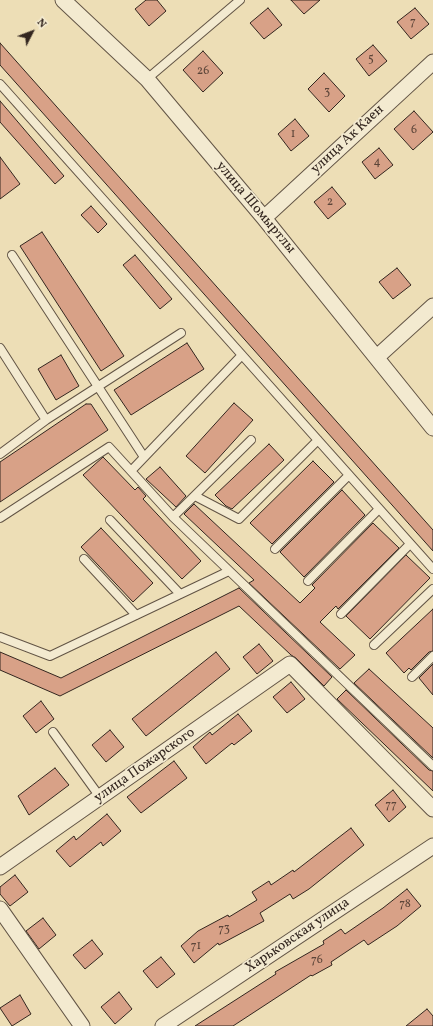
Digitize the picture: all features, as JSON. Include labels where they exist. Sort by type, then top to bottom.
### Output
[{"type":"street","name":"улица Шомыртлы","points":[[63,0],[147,79],[264,218],[433,428]]},
{"type":"street","name":"улица Ак Каен","points":[[264,218],[433,62]]},
{"type":"street","points":[[377,358],[433,306]]},
{"type":"street","name":"улица Пожарского","points":[[0,867],[290,664],[433,808]]},
{"type":"street","name":"Харьковская улица","points":[[163,1026],[433,846]]},
{"type":"street","points":[[0,909],[82,1026]]},
{"type":"lane","points":[[147,79],[240,0]]},
{"type":"lane","points":[[0,84],[433,569]]},
{"type":"lane","points":[[12,255],[144,457]]},
{"type":"lane","points":[[0,454],[46,420],[180,333]]},
{"type":"lane","points":[[0,348],[46,420]]},
{"type":"lane","points":[[131,471],[242,356]]},
{"type":"lane","points":[[173,517],[252,440]]},
{"type":"lane","points":[[195,496],[239,519],[318,440]]},
{"type":"lane","points":[[0,518],[109,448],[173,517],[433,766]]},
{"type":"lane","points":[[275,549],[349,475]]},
{"type":"lane","points":[[308,581],[379,509]]},
{"type":"lane","points":[[110,520],[180,594]]},
{"type":"lane","points":[[341,614],[410,544]]},
{"type":"lane","points":[[84,559],[136,615]]},
{"type":"lane","points":[[0,637],[50,656],[229,571]]},
{"type":"lane","points":[[374,645],[433,589]]},
{"type":"lane","points":[[412,676],[433,656]]},
{"type":"lane","points":[[53,732],[100,797]]},
{"type":"building","points":[[146,0],[157,0],[166,11],[149,26],[135,9]]},
{"type":"building","points":[[291,0],[320,0],[304,14]]},
{"type":"building","points":[[268,8],[282,25],[264,39],[250,23]]},
{"type":"building","points":[[415,8],[429,24],[411,39],[397,22]]},
{"type":"building","points":[[0,43],[433,530],[433,551],[0,65]]},
{"type":"building","points":[[373,45],[387,61],[369,76],[356,59]]},
{"type":"building","points":[[203,51],[223,73],[203,92],[183,70]]},
{"type":"building","points":[[324,73],[345,96],[329,112],[308,89]]},
{"type":"building","points":[[0,101],[64,176],[55,184],[0,122]]},
{"type":"building","points":[[414,111],[433,132],[413,150],[394,129]]},
{"type":"building","points":[[295,119],[309,136],[291,151],[278,134]]},
{"type":"building","points":[[379,148],[393,165],[375,179],[362,162]]},
{"type":"building","points":[[0,157],[20,184],[0,199]]},
{"type":"building","points":[[332,187],[346,204],[328,219],[314,202]]},
{"type":"building","points":[[91,206],[107,224],[98,233],[81,215]]},
{"type":"building","points":[[42,232],[124,356],[101,371],[20,246]]},
{"type":"building","points":[[135,255],[172,299],[160,309],[123,265]]},
{"type":"building","points":[[397,268],[411,285],[393,299],[379,282]]},
{"type":"building","points":[[187,343],[204,369],[131,415],[114,390]]},
{"type":"building","points":[[61,355],[79,386],[56,400],[38,369]]},
{"type":"building","points":[[234,403],[253,420],[205,473],[186,456]]},
{"type":"building","points":[[86,404],[91,404],[108,430],[0,502],[0,462]]},
{"type":"building","points":[[269,444],[284,460],[232,509],[226,506],[215,495]]},
{"type":"building","points":[[103,457],[135,490],[138,487],[146,496],[143,499],[201,561],[182,579],[83,475]]},
{"type":"building","points":[[313,461],[334,482],[272,544],[250,523]]},
{"type":"building","points":[[160,467],[186,496],[176,507],[146,479]]},
{"type":"building","points":[[342,490],[365,515],[304,577],[280,552]]},
{"type":"building","points":[[194,504],[300,603],[315,588],[312,585],[373,523],[399,548],[338,609],[336,606],[320,622],[355,655],[340,669],[249,583],[254,580],[184,514]]},
{"type":"building","points":[[101,528],[153,583],[133,602],[81,547]]},
{"type":"building","points":[[406,555],[430,578],[370,639],[346,616]]},
{"type":"building","points":[[239,588],[332,677],[324,686],[239,606],[60,696],[0,670],[0,652],[61,678]]},
{"type":"building","points":[[433,609],[433,651],[429,652],[411,670],[409,668],[404,673],[386,653]]},
{"type":"building","points":[[259,644],[273,661],[257,674],[243,657]]},
{"type":"building","points":[[216,652],[230,669],[146,736],[132,719]]},
{"type":"building","points":[[433,664],[433,695],[419,678]]},
{"type":"building","points":[[369,669],[433,728],[433,758],[354,683]]},
{"type":"building","points":[[291,682],[305,699],[287,713],[273,697]]},
{"type":"building","points":[[346,690],[429,770],[433,771],[433,791],[337,699]]},
{"type":"building","points":[[41,701],[54,719],[36,733],[23,716]]},
{"type":"building","points":[[238,714],[252,731],[234,745],[232,743],[206,764],[193,747],[210,732],[212,735]]},
{"type":"building","points":[[110,730],[124,747],[106,762],[92,745]]},
{"type":"building","points":[[174,761],[187,778],[141,813],[127,797]]},
{"type":"building","points":[[55,768],[69,785],[29,815],[18,796]]},
{"type":"building","points":[[393,790],[406,807],[389,822],[375,805]]},
{"type":"building","points":[[107,814],[121,831],[103,846],[101,842],[70,867],[56,851],[74,836],[76,840]]},
{"type":"building","points":[[351,828],[364,845],[309,889],[293,899],[290,894],[260,913],[264,921],[219,945],[218,943],[194,963],[181,946],[198,931],[228,915],[229,917],[257,900],[252,892],[269,881],[271,885],[293,870],[294,872]]},
{"type":"building","points":[[15,875],[28,892],[10,906],[0,894],[0,887]]},
{"type":"building","points":[[407,889],[421,906],[397,926],[368,945],[364,940],[331,962],[332,965],[312,976],[311,975],[233,1026],[195,1026],[276,974],[275,972],[324,944],[323,941],[341,929],[345,934],[383,908]]},
{"type":"building","points":[[43,918],[56,935],[39,949],[26,931]]},
{"type":"building","points":[[92,940],[103,954],[85,969],[73,955]]},
{"type":"building","points":[[161,957],[175,974],[157,988],[143,971]]},
{"type":"building","points":[[119,992],[132,1009],[115,1024],[101,1007]]},
{"type":"building","points":[[20,995],[31,1014],[12,1026],[0,1008]]},
{"type":"building","points":[[427,1009],[433,1016],[433,1026],[406,1026]]}]
